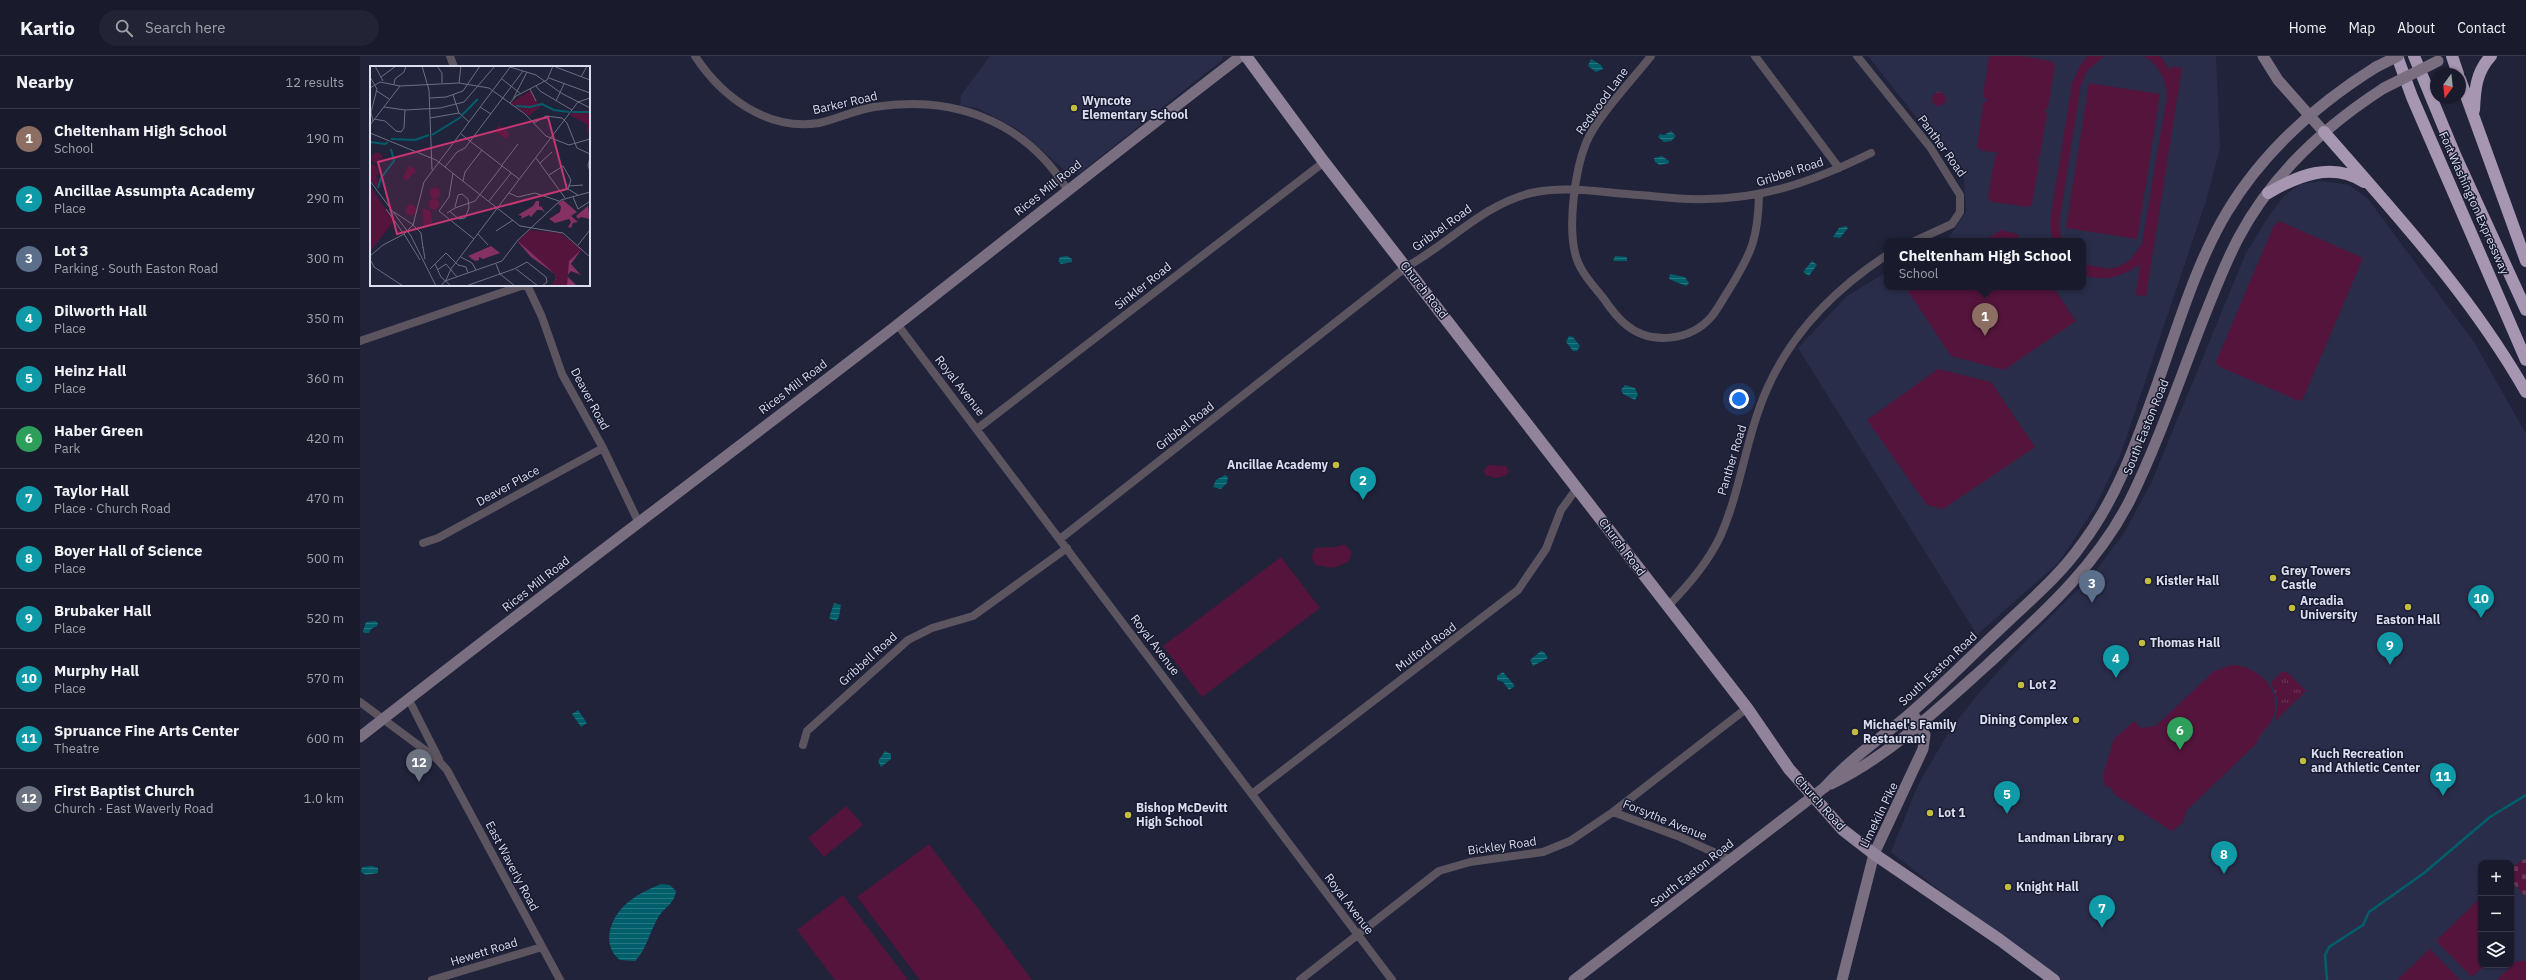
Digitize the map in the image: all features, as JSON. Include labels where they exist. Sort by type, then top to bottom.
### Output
[{"type":"highway","name":"Fort Washington Expressway","points":[[2397,56],[2412,97],[2526,360]]},
{"type":"highway","name":"Fort Washington Expressway","points":[[2414,56],[2456,157],[2526,310]]},
{"type":"highway","points":[[2452,56],[2456,68]]},
{"type":"highway","points":[[2473,118],[2475,87],[2482,68],[2491,56]]},
{"type":"highway","points":[[2466,97],[2526,261]]},
{"type":"highway","points":[[2324,132],[2441,265],[2495,340],[2526,392]]},
{"type":"highway","points":[[2268,193],[2299,177],[2324,172],[2350,175],[2374,189]]},
{"type":"main road","name":"Rices Mill Road","points":[[360,737],[638,521],[897,324],[1067,190],[1241,56]]},
{"type":"main road","name":"Church Road","points":[[1246,56],[1324,162],[1406,266],[1667,607],[1747,708],[1789,768],[1829,817],[1874,854],[2000,940],[2054,980]]},
{"type":"main road","points":[[2263,56],[2278,80],[2324,132]]},
{"type":"main road","name":"South Easton Road","points":[[1574,980],[1825,787],[1844,766],[1912,712],[2064,568],[2100,518],[2136,442],[2199,270],[2213,239],[2242,190],[2279,145],[2309,115],[2351,83],[2397,56]]},
{"type":"main road","name":"South Easton Road","points":[[1825,787],[1852,774],[1938,710],[2070,586],[2112,530],[2129,502],[2223,270],[2239,237],[2268,193],[2297,158],[2352,108],[2384,88],[2438,60],[2452,56]]},
{"type":"main road","points":[[2136,442],[2152,448]]},
{"type":"main road","name":"Limekiln Pike","points":[[1842,980],[1874,854],[1920,759],[1924,735],[1912,712]]},
{"type":"street","points":[[450,56],[454,66]]},
{"type":"street","name":"Barker Road","points":[[695,56],[715,82],[736,101],[754,112],[784,121],[820,122],[871,107],[914,103],[965,111],[987,118],[1010,130],[1035,148],[1050,165],[1067,190]]},
{"type":"street","name":"Redwood Lane","points":[[1651,56],[1591,133],[1579,161],[1573,232],[1575,254],[1583,272],[1624,324],[1645,335],[1662,338],[1683,335],[1696,329],[1717,309],[1752,249],[1757,233],[1759,195]]},
{"type":"street","points":[[1755,56],[1839,168]]},
{"type":"street","name":"Panther Road","points":[[1857,56],[1930,147],[1958,189],[1962,203],[1956,219],[1952,224],[1922,238]]},
{"type":"street","name":"Gribbel Road","points":[[1060,539],[1406,266],[1424,257],[1478,216],[1504,203],[1531,193],[1557,190],[1705,200],[1759,195],[1819,177],[1871,153]]},
{"type":"street","name":"Sinkler Road","points":[[977,429],[1324,162]]},
{"type":"street","name":"Panther Road","points":[[1667,607],[1694,578],[1711,553],[1726,522],[1767,389],[1796,338],[1827,301],[1884,258]]},
{"type":"street","points":[[360,341],[521,286]]},
{"type":"street","name":"Deaver Road","points":[[527,286],[542,317],[562,374],[602,448],[638,521]]},
{"type":"street","name":"Royal Avenue","points":[[897,324],[1392,980]]},
{"type":"street","name":"Deaver Place","points":[[423,543],[438,538],[602,448]]},
{"type":"street","name":"Mulford Road","points":[[1252,794],[1518,590],[1546,549],[1561,510],[1577,488]]},
{"type":"street","name":"Gribbell Road","points":[[803,745],[807,731],[908,640],[932,628],[972,616],[1067,548]]},
{"type":"street","name":"East Waverly Road","points":[[409,700],[442,764],[450,775],[560,980]]},
{"type":"street","name":"East Waverly Road","points":[[360,702],[442,764]]},
{"type":"street","name":"Bickley Road","points":[[1300,980],[1446,868],[1470,862],[1530,855],[1552,850],[1570,841],[1613,812],[1747,708]]},
{"type":"street","name":"Forsythe Avenue","points":[[1613,812],[1680,837],[1731,860]]},
{"type":"street","name":"Hewett Road","points":[[432,980],[542,947]]},
{"type":"shaded area","points":[[990,56],[1223,56],[1222,60],[1080,173],[1069,174],[1019,130],[978,108],[960,106],[961,95]]},
{"type":"shaded area","points":[[1868,56],[2216,56],[2220,148],[2206,201],[2120,456],[2094,509],[2059,562],[1977,635],[1798,348],[1847,296],[1884,274],[1884,290],[2086,290],[2086,238],[1947,238],[1966,212],[1963,169],[1913,113]]},
{"type":"shaded area","points":[[1591,59],[1601,65],[1603,69],[1596,72],[1588,66]]},
{"type":"shaded area","points":[[1671,131],[1676,136],[1671,141],[1664,142],[1658,137],[1660,134],[1664,135]]},
{"type":"shaded area","points":[[1662,156],[1669,161],[1669,163],[1660,165],[1655,162],[1654,158]]},
{"type":"shaded area","name":"Arcadia University","points":[[2321,181],[2349,185],[2368,199],[2474,342],[2526,434],[2526,858],[2514,866],[2514,860],[2478,860],[2478,968],[2514,968],[2514,884],[2526,897],[2526,980],[2054,980],[1891,852],[1918,785],[1950,730],[1977,695],[2023,644],[2095,572],[2124,533],[2152,481],[2246,253],[2271,213],[2284,196],[2301,184]]},
{"type":"shaded area","points":[[1846,226],[1848,228],[1840,238],[1833,237],[1839,228]]},
{"type":"shaded area","points":[[1067,256],[1072,259],[1072,262],[1061,264],[1058,261],[1060,257]]},
{"type":"shaded area","points":[[1615,256],[1627,257],[1627,261],[1613,261]]},
{"type":"shaded area","points":[[1812,261],[1817,265],[1809,276],[1803,272]]},
{"type":"shaded area","points":[[1670,274],[1685,277],[1689,283],[1686,286],[1669,279]]},
{"type":"shaded area","points":[[1569,336],[1573,337],[1580,346],[1577,351],[1573,351],[1566,342]]},
{"type":"shaded area","points":[[1625,385],[1635,388],[1638,395],[1635,400],[1623,394],[1621,390]]},
{"type":"shaded area","points":[[1225,475],[1228,477],[1227,483],[1221,489],[1213,487],[1216,480]]},
{"type":"shaded area","points":[[834,603],[841,605],[839,617],[836,621],[829,618]]},
{"type":"shaded area","points":[[375,621],[378,623],[377,626],[371,629],[369,633],[364,633],[363,631],[366,622]]},
{"type":"shaded area","points":[[1541,651],[1544,652],[1548,658],[1533,666],[1530,660]]},
{"type":"shaded area","points":[[1503,672],[1515,686],[1509,690],[1503,682],[1497,680],[1497,676]]},
{"type":"shaded area","points":[[578,710],[587,723],[581,727],[572,714]]},
{"type":"shaded area","points":[[885,751],[891,754],[891,759],[881,767],[878,761]]},
{"type":"shaded area","points":[[372,866],[378,868],[378,873],[366,875],[361,872],[362,867]]},
{"type":"shaded area","points":[[661,884],[670,885],[676,891],[673,899],[659,916],[643,951],[635,961],[620,960],[610,946],[610,929],[614,920],[618,913],[631,900]]},
{"type":"green space","points":[[2021,56],[2051,61],[2055,64],[2048,108],[2044,110],[2047,113],[2040,156],[2037,159],[2039,163],[2032,204],[2029,207],[1992,202],[1988,199],[1995,156],[1999,153],[1980,150],[1977,146],[1983,104],[1987,100],[1983,96],[1989,57]]},
{"type":"green space","points":[[2088,56],[2104,56],[2087,71],[2081,85],[2059,224],[2061,238],[2052,238],[2050,222],[2072,83],[2081,64]]},
{"type":"green space","points":[[2144,56],[2160,56],[2171,71],[2172,66],[2182,68],[2146,296],[2136,295],[2140,264],[2120,275],[2106,278],[2086,276],[2086,265],[2109,269],[2120,266],[2130,260],[2142,244],[2167,96],[2161,73],[2150,60]]},
{"type":"green space","points":[[2089,83],[2160,94],[2137,239],[2066,228]]},
{"type":"green space","points":[[1939,92],[1944,94],[1946,99],[1944,104],[1939,106],[1934,104],[1932,99],[1934,94]]},
{"type":"green space","points":[[2279,221],[2363,258],[2303,399],[2299,401],[2218,366],[2216,362],[2274,225]]},
{"type":"green space","points":[[2001,230],[2017,234],[2019,238],[1989,238]]},
{"type":"green space","points":[[2055,290],[2076,321],[2004,370],[1951,356],[1908,291]]},
{"type":"green space","points":[[1938,369],[1991,382],[2035,447],[1943,509],[1927,505],[1867,420]]},
{"type":"green space","points":[[1488,465],[1506,466],[1509,472],[1505,476],[1496,478],[1485,475],[1484,471]]},
{"type":"green space","points":[[1344,544],[1352,552],[1348,562],[1333,568],[1315,565],[1312,558],[1314,549],[1322,547],[1336,547]]},
{"type":"green space","points":[[1281,557],[1320,608],[1202,697],[1163,646]]},
{"type":"green space","points":[[2232,665],[2242,666],[2251,670],[2260,675],[2267,682],[2275,699],[2275,709],[2272,720],[2259,737],[2257,743],[2187,810],[2183,822],[2172,831],[2114,794],[2112,788],[2105,786],[2103,775],[2114,739],[2134,721],[2141,728],[2156,726],[2214,671]]},
{"type":"green space","points":[[2282,672],[2287,672],[2306,691],[2275,721],[2278,702],[2271,682]]},
{"type":"green space","points":[[846,806],[863,825],[824,857],[808,838]]},
{"type":"green space","points":[[929,844],[1032,980],[920,980],[857,897]]},
{"type":"green space","points":[[2526,858],[2526,897],[2514,884],[2514,866]]},
{"type":"green space","points":[[843,895],[908,980],[835,980],[797,930]]},
{"type":"green space","points":[[2478,900],[2478,968],[2482,968],[2472,977],[2436,941]]},
{"type":"green space","points":[[2430,949],[2460,980],[2397,980]]},
{"type":"green space","points":[[2516,961],[2526,961],[2526,980],[2497,980],[2509,968],[2514,968],[2514,963]]},
{"type":"waterway","points":[[2327,980],[2325,955],[2329,947],[2363,925],[2369,912],[2424,873],[2490,817],[2526,795]]},
{"type":"place","name":"Wyncote Elementary School","points":[[1074,108]]},
{"type":"place","name":"Cheltenham High School","points":[[1985,336]]},
{"type":"place","name":"Ancillae Academy","points":[[1336,465]]},
{"type":"place","name":"Ancillae Assumpta Academy","points":[[1363,500]]},
{"type":"place","name":"Grey Towers Castle","points":[[2273,578]]},
{"type":"place","name":"Kistler Hall","points":[[2148,581]]},
{"type":"place","name":"Lot 3","points":[[2092,603]]},
{"type":"place","name":"Easton Hall","points":[[2408,607]]},
{"type":"place","name":"Arcadia University","points":[[2292,608]]},
{"type":"place","name":"Murphy Hall","points":[[2481,618]]},
{"type":"place","name":"Thomas Hall","points":[[2142,643]]},
{"type":"place","name":"Brubaker Hall","points":[[2390,665]]},
{"type":"place","name":"Dilworth Hall","points":[[2116,678]]},
{"type":"place","name":"Lot 2","points":[[2021,685]]},
{"type":"place","name":"Dining Complex","points":[[2076,720]]},
{"type":"place","name":"Michael's Family Restaurant","points":[[1855,732]]},
{"type":"place","name":"Haber Green","points":[[2180,750]]},
{"type":"place","name":"Kuch Recreation and Athletic Center","points":[[2303,761]]},
{"type":"place","name":"First Baptist Church","points":[[419,782]]},
{"type":"place","name":"Spruance Fine Arts Center","points":[[2443,796]]},
{"type":"place","name":"Lot 1","points":[[1930,813]]},
{"type":"place","name":"Heinz Hall","points":[[2007,814]]},
{"type":"place","name":"Bishop McDevitt High School","points":[[1128,815]]},
{"type":"place","name":"Landman Library","points":[[2121,838]]},
{"type":"place","name":"Boyer Hall of Science","points":[[2224,874]]},
{"type":"place","name":"Knight Hall","points":[[2008,887]]},
{"type":"place","name":"Taylor Hall","points":[[2102,928]]}]
